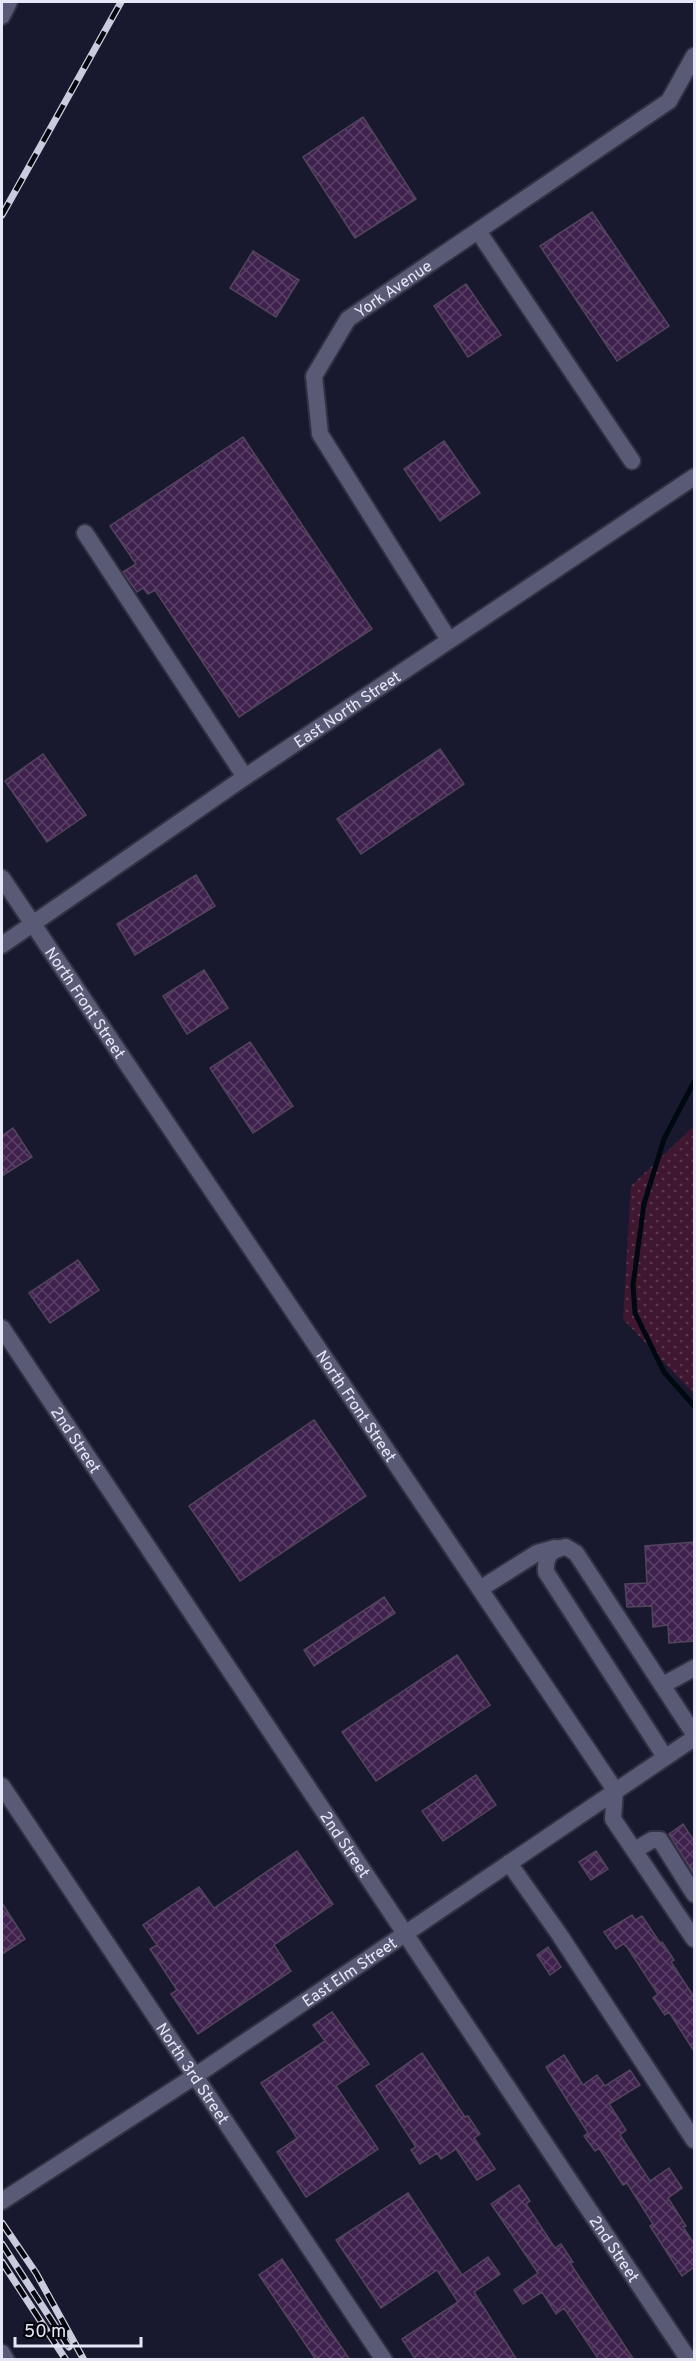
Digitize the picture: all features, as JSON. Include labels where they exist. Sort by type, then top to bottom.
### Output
[{"type":"street","points":[[2,16],[9,2]]},
{"type":"street","name":"York Avenue","points":[[449,640],[320,434],[315,376],[348,319],[669,101],[694,56]]},
{"type":"street","points":[[478,231],[632,461]]},
{"type":"street","name":"East North Street","points":[[2,945],[245,777],[694,477]]},
{"type":"street","points":[[85,533],[245,777]]},
{"type":"street","name":"North Front Street","points":[[2,878],[615,1790]]},
{"type":"street","name":"2nd Street","points":[[2,1328],[689,2360]]},
{"type":"street","points":[[480,1589],[537,1552],[566,1547],[576,1553],[694,1736]]},
{"type":"street","points":[[555,1548],[549,1553],[545,1564],[546,1572],[665,1758]]},
{"type":"street","points":[[663,1685],[694,1668]]},
{"type":"street","name":"East Elm Street","points":[[2,2201],[407,1935],[694,1736]]},
{"type":"street","name":"North 3rd Street","points":[[2,1786],[384,2360]]},
{"type":"street","points":[[615,1790],[613,1819],[688,1916],[694,1939]]},
{"type":"street","points":[[635,1850],[652,1840],[660,1840],[694,1894]]},
{"type":"street","points":[[509,1863],[559,1934],[694,2140]]},
{"type":"street","points":[[2,2353],[6,2360]]},
{"type":"shaded area","points":[[694,1126],[694,1394],[623,1319],[631,1186]]},
{"type":"building","points":[[363,117],[416,199],[355,238],[303,157]]},
{"type":"building","points":[[592,212],[669,326],[617,361],[540,246]]},
{"type":"building","points":[[253,251],[299,280],[276,317],[230,288]]},
{"type":"building","points":[[466,284],[501,335],[468,357],[434,306]]},
{"type":"building","points":[[243,437],[372,629],[239,717],[155,590],[148,594],[143,588],[137,592],[123,572],[136,564],[110,526]]},
{"type":"building","points":[[444,441],[480,493],[440,521],[404,469]]},
{"type":"building","points":[[440,749],[464,784],[361,854],[337,819]]},
{"type":"building","points":[[43,754],[86,815],[47,842],[5,781]]},
{"type":"building","points":[[196,875],[215,906],[135,955],[117,924]]},
{"type":"building","points":[[204,970],[228,1008],[187,1034],[163,996]]},
{"type":"building","points":[[250,1042],[293,1106],[253,1133],[210,1068]]},
{"type":"building","points":[[13,1128],[32,1157],[2,1176],[2,1136]]},
{"type":"building","points":[[78,1260],[99,1290],[50,1323],[29,1293]]},
{"type":"building","points":[[314,1420],[366,1496],[240,1581],[189,1506]]},
{"type":"building","points":[[694,1542],[694,1641],[669,1643],[668,1625],[653,1627],[652,1606],[627,1607],[625,1584],[647,1583],[645,1546]]},
{"type":"building","points":[[384,1597],[395,1613],[314,1666],[304,1650]]},
{"type":"building","points":[[457,1655],[490,1705],[376,1781],[342,1732]]},
{"type":"building","points":[[476,1775],[496,1805],[443,1841],[422,1811]]},
{"type":"building","points":[[683,1824],[694,1841],[694,1874],[669,1834]]},
{"type":"building","points":[[297,1851],[333,1904],[274,1945],[291,1971],[198,2034],[171,1994],[177,1990],[150,1949],[157,1945],[143,1925],[199,1887],[214,1908]]},
{"type":"building","points":[[596,1851],[608,1869],[591,1880],[579,1862]]},
{"type":"building","points":[[2,1903],[25,1939],[2,1954]]},
{"type":"building","points":[[632,1915],[635,1920],[642,1916],[661,1944],[662,1942],[674,1960],[671,1962],[694,1997],[694,2051],[669,2012],[665,2015],[653,1998],[658,1994],[627,1947],[623,1944],[616,1949],[604,1932]]},
{"type":"building","points":[[548,1947],[561,1967],[550,1975],[537,1955]]},
{"type":"building","points":[[332,2012],[369,2064],[336,2086],[378,2149],[306,2197],[277,2152],[297,2138],[261,2083],[325,2041],[313,2025]]},
{"type":"building","points":[[422,2053],[465,2117],[468,2116],[480,2134],[474,2138],[495,2169],[477,2180],[456,2149],[441,2159],[437,2153],[420,2164],[411,2150],[416,2147],[376,2086]]},
{"type":"building","points":[[564,2055],[583,2085],[597,2075],[605,2086],[630,2070],[640,2085],[609,2104],[626,2130],[620,2135],[650,2181],[669,2168],[682,2188],[668,2198],[686,2226],[683,2227],[694,2244],[694,2267],[682,2276],[650,2226],[653,2224],[627,2183],[623,2185],[599,2148],[595,2151],[584,2136],[588,2133],[546,2067]]},
{"type":"building","points":[[519,2185],[530,2201],[526,2204],[555,2248],[561,2244],[573,2262],[570,2263],[634,2360],[599,2360],[564,2308],[556,2314],[542,2292],[523,2304],[514,2290],[538,2273],[491,2204]]},
{"type":"building","points":[[408,2193],[462,2275],[488,2257],[500,2274],[474,2292],[517,2360],[416,2360],[402,2339],[458,2302],[437,2270],[381,2308],[336,2240]]},
{"type":"building","points":[[282,2259],[350,2360],[316,2360],[259,2275]]},
{"type":"waterway","points":[[694,1082],[664,1139],[644,1204],[633,1285],[635,1313],[664,1372],[694,1406]]},
{"type":"railway","points":[[2,215],[121,2]]},
{"type":"railway","points":[[2,2223],[36,2273],[84,2360]]},
{"type":"railway","points":[[2,2244],[69,2347]]},
{"type":"railway","points":[[2,2262],[66,2360]]}]
